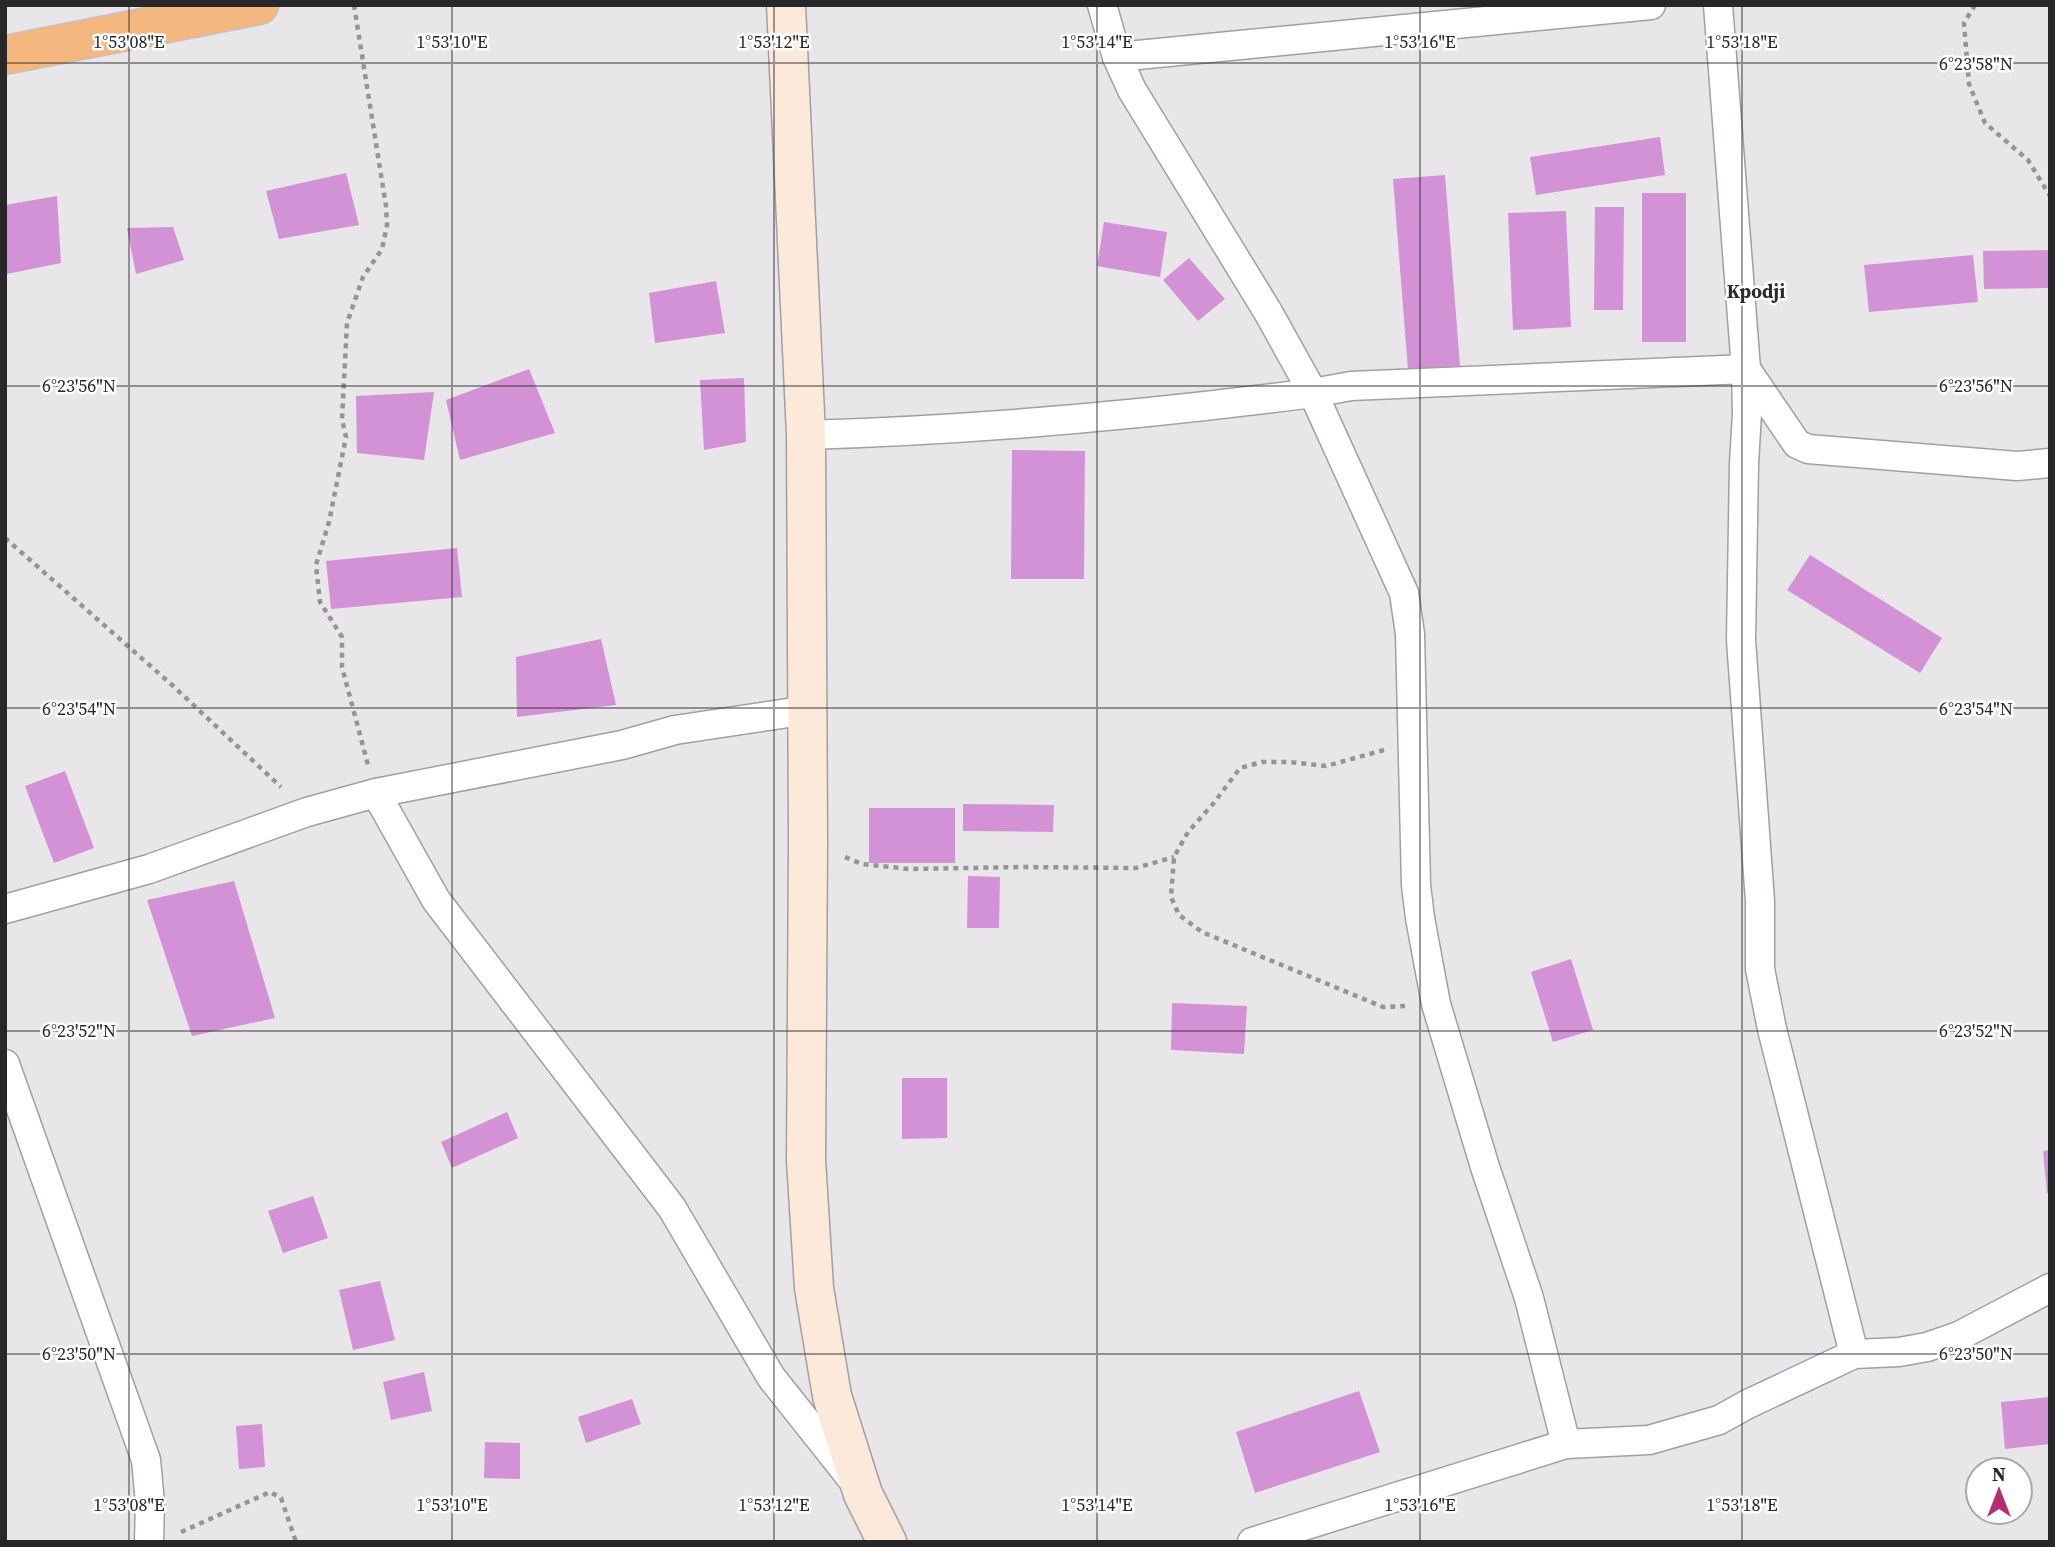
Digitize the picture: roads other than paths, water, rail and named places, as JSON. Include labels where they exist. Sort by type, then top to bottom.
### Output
[{"type":"highway","points":[[5,55],[202,11],[259,5]]},
{"type":"street","points":[[786,5],[806,435],[806,1160],[814,1288],[832,1396],[863,1494],[887,1542]]},
{"type":"street","points":[[1102,5],[1117,57],[1132,90],[1268,312],[1313,393],[1404,593],[1410,634],[1416,885],[1436,1004],[1485,1167],[1529,1298],[1566,1444]]},
{"type":"street","points":[[1117,57],[1651,5]]},
{"type":"street","points":[[1718,5],[1746,369],[1741,640],[1760,901],[1760,969],[1775,1042],[1854,1354]]},
{"type":"street","points":[[806,435],[892,432],[1180,410],[1351,386],[1746,369]]},
{"type":"street","points":[[1746,369],[1797,444],[1808,449],[2017,466],[2050,463]]},
{"type":"street","points":[[5,909],[149,869],[307,812],[376,793],[622,745],[675,730],[808,710]]},
{"type":"street","points":[[376,793],[436,900],[672,1208],[771,1377],[863,1494]]},
{"type":"street","points":[[5,1064],[146,1460],[150,1503],[161,1539]]},
{"type":"street","points":[[1252,1542],[1566,1444],[1648,1440],[1719,1420],[1854,1354],[1899,1352],[1927,1347],[1959,1336],[2050,1288]]},
{"type":"district","name":"Kpodji","points":[[1756,291]]}]
